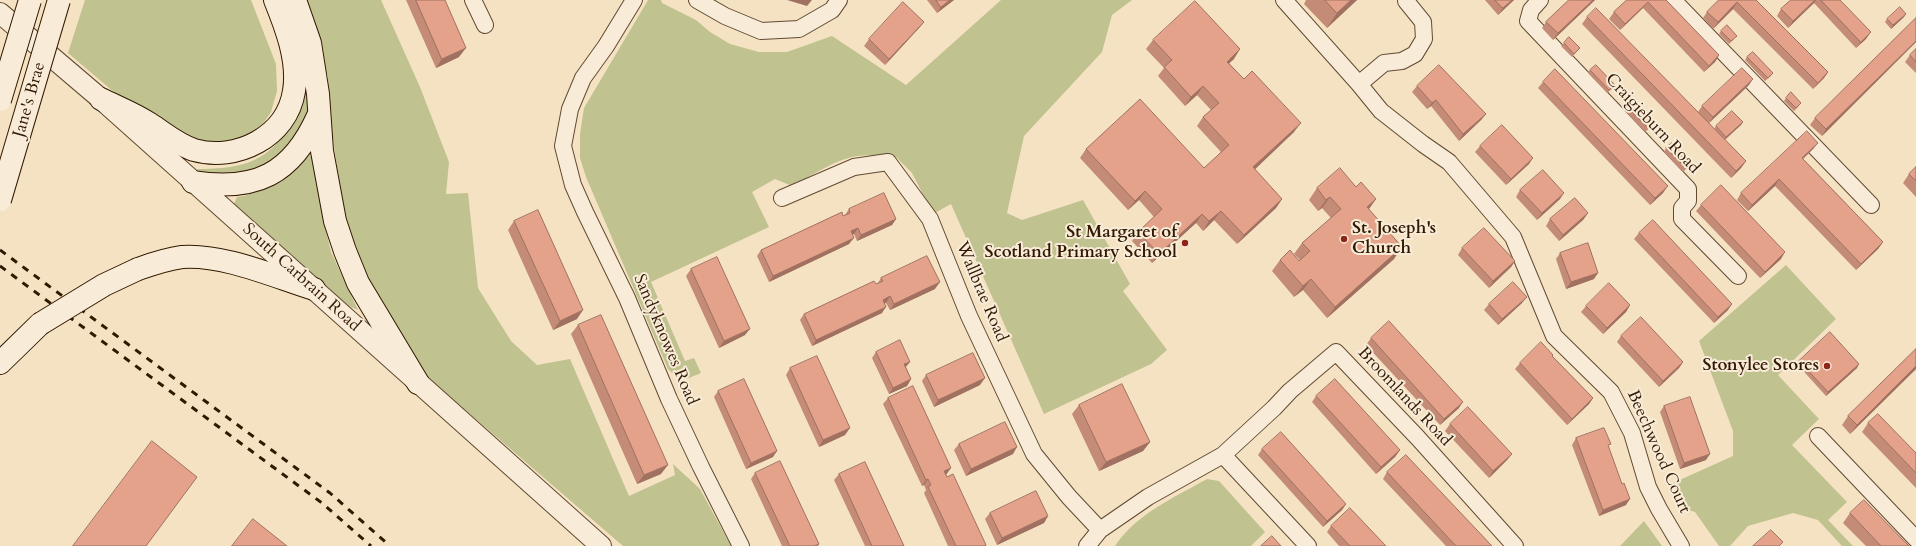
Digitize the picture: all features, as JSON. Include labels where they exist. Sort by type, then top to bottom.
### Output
[{"type":"main road","name":"Jane's Brae","points":[[0,100],[30,0]]},
{"type":"main road","name":"Jane's Brae","points":[[0,200],[59,0]]},
{"type":"main road","points":[[101,99],[149,123],[178,143],[193,150],[221,153],[237,151],[253,146],[267,136],[279,124],[288,109],[294,92],[295,73],[291,48],[284,23],[275,0]]},
{"type":"main road","points":[[295,0],[310,43],[318,94],[318,116],[326,177],[336,221],[345,251],[361,288],[418,383]]},
{"type":"main road","points":[[193,182],[228,185],[246,184],[262,179],[288,162],[309,136],[318,116]]},
{"type":"main road","points":[[0,363],[40,324],[104,285],[138,269],[166,260],[183,257],[210,259],[231,263],[314,289]]},
{"type":"street","points":[[473,0],[485,25]]},
{"type":"street","name":"Sandyknowes Road","points":[[634,0],[606,46],[583,78],[570,109],[563,146],[573,185],[585,212],[627,298],[669,399],[741,546]]},
{"type":"street","points":[[697,0],[725,16],[761,32],[799,29],[832,10],[839,0]]},
{"type":"street","name":"Beechwood Court","points":[[1284,0],[1359,84],[1381,111],[1449,162],[1513,237],[1554,336],[1611,392],[1632,433],[1648,486],[1659,509],[1681,546]]},
{"type":"street","name":"Craigieburn Road","points":[[1540,0],[1531,10],[1528,21],[1688,189],[1688,201],[1682,208],[1682,220],[1738,276]]},
{"type":"street","points":[[1673,0],[1872,205]]},
{"type":"street","points":[[1359,84],[1384,63],[1402,61],[1415,54],[1424,39],[1423,22],[1406,1]]},
{"type":"street","name":"South Carbrain Road","points":[[0,13],[101,99],[601,546]]},
{"type":"street","name":"Wallbrae Road","points":[[782,198],[854,167],[888,162],[930,220],[969,316],[1034,454],[1069,497],[1100,530]]},
{"type":"street","name":"Broomlands Road","points":[[1087,546],[1100,530],[1148,497],[1223,455],[1274,408],[1290,391],[1336,352],[1423,444],[1515,546]]},
{"type":"street","points":[[1818,436],[1916,539]]},
{"type":"street","points":[[1223,455],[1308,546]]},
{"type":"green space","points":[[85,0],[251,0],[276,64],[277,91],[271,112],[260,128],[243,141],[214,148],[148,121],[68,53]]},
{"type":"green space","points":[[283,0],[308,94],[307,127],[270,170],[208,183],[197,169],[214,169],[242,165],[254,160],[265,154],[275,145],[285,134],[294,120]]},
{"type":"green space","points":[[303,0],[381,0],[420,87],[449,162],[446,194],[468,193],[478,288],[511,341],[537,365],[570,359],[629,496],[675,475],[673,464],[700,489],[731,546],[623,546],[413,365],[357,258],[343,206],[329,114],[328,77],[312,22]]},
{"type":"green space","points":[[648,0],[661,0],[662,3],[696,20],[710,32],[730,44],[759,52],[787,52],[832,36],[906,85],[1001,0],[1132,0],[1112,15],[1102,52],[1024,136],[1007,213],[1022,220],[1083,200],[1130,284],[1123,291],[1167,350],[1151,364],[1044,414],[951,204],[933,214],[912,173],[896,157],[863,156],[852,157],[836,162],[792,186],[775,179],[752,192],[769,227],[651,282],[685,361],[694,358],[701,373],[687,379],[677,377],[668,369],[586,177],[580,158],[580,134],[584,108]]},
{"type":"green space","points":[[312,153],[324,223],[331,252],[358,310],[346,305],[233,206],[237,197],[249,195],[269,187],[287,175]]},
{"type":"green space","points":[[1786,265],[1836,319],[1778,375],[1819,419],[1792,445],[1847,502],[1828,520],[1853,546],[1842,546],[1818,520],[1793,513],[1748,526],[1730,546],[1719,546],[1695,512],[1680,507],[1673,483],[1733,456],[1733,431],[1699,341]]},
{"type":"green space","points":[[1207,479],[1219,481],[1265,532],[1251,546],[1115,546],[1145,515]]},
{"type":"green space","points":[[1644,521],[1662,546],[1620,546]]},
{"type":"building","points":[[416,0],[445,0],[466,48],[442,59]]},
{"type":"building","points":[[936,0],[950,0],[941,7]]},
{"type":"building","points":[[1325,0],[1351,0],[1337,13]]},
{"type":"building","points":[[1495,0],[1512,0],[1503,8]]},
{"type":"building","points":[[1569,0],[1593,0],[1558,33],[1546,22]]},
{"type":"building","points":[[1627,0],[1666,0],[1719,55],[1709,66],[1648,2],[1625,24],[1614,12]]},
{"type":"building","points":[[1719,0],[1756,0],[1828,72],[1818,83],[1737,2],[1718,22],[1707,12]]},
{"type":"building","points":[[1791,0],[1815,0],[1793,21],[1781,9]]},
{"type":"building","points":[[1821,0],[1840,0],[1871,32],[1861,42]]},
{"type":"building","points":[[1195,1],[1240,49],[1227,62],[1244,79],[1252,71],[1301,123],[1253,167],[1282,199],[1244,235],[1221,211],[1209,221],[1202,214],[1159,254],[1138,232],[1162,209],[1145,191],[1135,201],[1086,149],[1140,99],[1204,168],[1229,145],[1203,117],[1219,103],[1203,86],[1191,97],[1164,67],[1172,60],[1153,40]]},
{"type":"building","points":[[903,2],[924,22],[889,59],[869,39]]},
{"type":"building","points":[[1900,7],[1906,14],[1893,25],[1887,19]]},
{"type":"building","points":[[1596,8],[1746,161],[1736,171],[1587,17]]},
{"type":"building","points":[[1916,18],[1916,41],[1826,129],[1815,118]]},
{"type":"building","points":[[1727,25],[1737,36],[1731,41],[1721,31]]},
{"type":"building","points":[[1569,37],[1580,48],[1574,54],[1564,43]]},
{"type":"building","points":[[1916,49],[1916,62],[1910,55]]},
{"type":"building","points":[[1753,52],[1773,73],[1768,78],[1747,57]]},
{"type":"building","points":[[1439,65],[1486,114],[1463,134],[1436,100],[1432,103],[1417,86]]},
{"type":"building","points":[[1596,65],[1615,85],[1609,90],[1590,70]]},
{"type":"building","points":[[1742,68],[1753,79],[1713,117],[1702,106]]},
{"type":"building","points":[[1555,69],[1668,186],[1655,198],[1543,82]]},
{"type":"building","points":[[1791,92],[1801,103],[1796,108],[1786,98]]},
{"type":"building","points":[[1634,103],[1653,123],[1648,128],[1629,109]]},
{"type":"building","points":[[1732,111],[1743,122],[1726,137],[1716,126]]},
{"type":"building","points":[[1502,125],[1533,158],[1511,179],[1480,146]]},
{"type":"building","points":[[1807,131],[1818,143],[1802,158],[1883,242],[1861,264],[1779,179],[1752,205],[1741,193]]},
{"type":"building","points":[[1672,143],[1691,163],[1686,168],[1666,148]]},
{"type":"building","points":[[1916,167],[1916,181],[1909,174]]},
{"type":"building","name":"St. Joseph's Church","points":[[1340,168],[1356,187],[1361,182],[1376,199],[1367,207],[1402,247],[1335,307],[1311,279],[1303,286],[1280,260],[1290,250],[1299,261],[1310,251],[1302,243],[1341,209],[1330,197],[1326,200],[1317,188]]},
{"type":"building","points":[[1543,170],[1564,193],[1542,213],[1520,190]]},
{"type":"building","points":[[1721,185],[1785,252],[1765,272],[1701,205]]},
{"type":"building","points":[[884,193],[896,219],[861,235],[858,228],[851,231],[854,238],[773,276],[761,250],[842,212],[843,216],[850,213],[849,209]]},
{"type":"building","points":[[1575,198],[1588,213],[1563,235],[1550,219]]},
{"type":"building","points":[[538,210],[583,310],[560,321],[514,221]]},
{"type":"building","points":[[1653,220],[1732,304],[1718,317],[1639,233]]},
{"type":"building","points":[[1484,228],[1515,261],[1493,281],[1462,248]]},
{"type":"building","points":[[1588,243],[1598,273],[1571,282],[1560,253]]},
{"type":"building","points":[[927,256],[940,282],[894,304],[890,296],[883,300],[886,307],[816,340],[804,314],[874,281],[876,284],[883,281],[881,278]]},
{"type":"building","points":[[717,257],[750,329],[724,341],[691,269]]},
{"type":"building","points":[[1513,282],[1527,297],[1502,319],[1489,304]]},
{"type":"building","points":[[1609,283],[1630,305],[1607,328],[1586,306]]},
{"type":"building","points":[[601,315],[668,465],[644,475],[578,325]]},
{"type":"building","points":[[1641,317],[1683,362],[1663,381],[1621,336]]},
{"type":"building","points":[[1389,321],[1463,402],[1444,419],[1371,338]]},
{"type":"building","name":"Stonylee Stores","points":[[1830,332],[1859,364],[1828,392],[1799,361]]},
{"type":"building","points":[[900,340],[910,362],[904,364],[911,379],[893,388],[876,352]]},
{"type":"building","points":[[1541,342],[1553,355],[1552,356],[1593,398],[1572,419],[1520,363]]},
{"type":"building","points":[[1916,349],[1916,366],[1857,425],[1848,416]]},
{"type":"building","points":[[973,353],[985,378],[938,400],[926,375]]},
{"type":"building","points":[[817,356],[850,428],[823,440],[790,368]]},
{"type":"building","points":[[744,379],[777,451],[751,463],[718,391]]},
{"type":"building","points":[[1335,379],[1400,450],[1381,467],[1316,396]]},
{"type":"building","points":[[1122,384],[1150,442],[1106,462],[1079,405]]},
{"type":"building","points":[[913,386],[951,468],[944,471],[947,477],[953,474],[986,545],[984,546],[956,546],[928,487],[931,485],[928,479],[926,480],[888,398]]},
{"type":"building","points":[[1690,397],[1710,454],[1684,463],[1664,406]]},
{"type":"building","points":[[1468,407],[1512,454],[1493,471],[1450,424]]},
{"type":"building","points":[[1878,414],[1916,453],[1916,473],[1868,423]]},
{"type":"building","points":[[1005,422],[1017,447],[971,469],[959,444]]},
{"type":"building","points":[[1604,428],[1611,444],[1608,445],[1622,484],[1624,483],[1630,499],[1603,510],[1576,438]]},
{"type":"building","points":[[1281,432],[1346,504],[1327,521],[1262,449]]},
{"type":"building","points":[[152,441],[197,477],[146,546],[73,546]]},
{"type":"building","points":[[1406,455],[1492,546],[1456,546],[1387,472]]},
{"type":"building","points":[[780,461],[819,544],[814,546],[790,546],[755,473]]},
{"type":"building","points":[[865,462],[904,546],[872,546],[839,474]]},
{"type":"building","points":[[1036,491],[1048,516],[1002,538],[990,513]]},
{"type":"building","points":[[1864,500],[1909,546],[1881,546],[1850,513]]},
{"type":"building","points":[[1350,508],[1386,546],[1350,546],[1331,526]]},
{"type":"building","points":[[253,519],[287,546],[232,546]]},
{"type":"building","points":[[1771,530],[1783,542],[1779,546],[1753,546]]},
{"type":"building","points":[[1272,536],[1281,546],[1261,546]]},
{"type":"railway","points":[[0,250],[330,493],[390,546]]},
{"type":"railway","points":[[0,266],[322,503],[371,546]]},
{"type":"place","name":"St. Joseph's Church","points":[[1344,239]]},
{"type":"place","name":"St Margaret of Scotland Primary School","points":[[1185,243]]},
{"type":"place","name":"Stonylee Stores","points":[[1827,366]]}]
